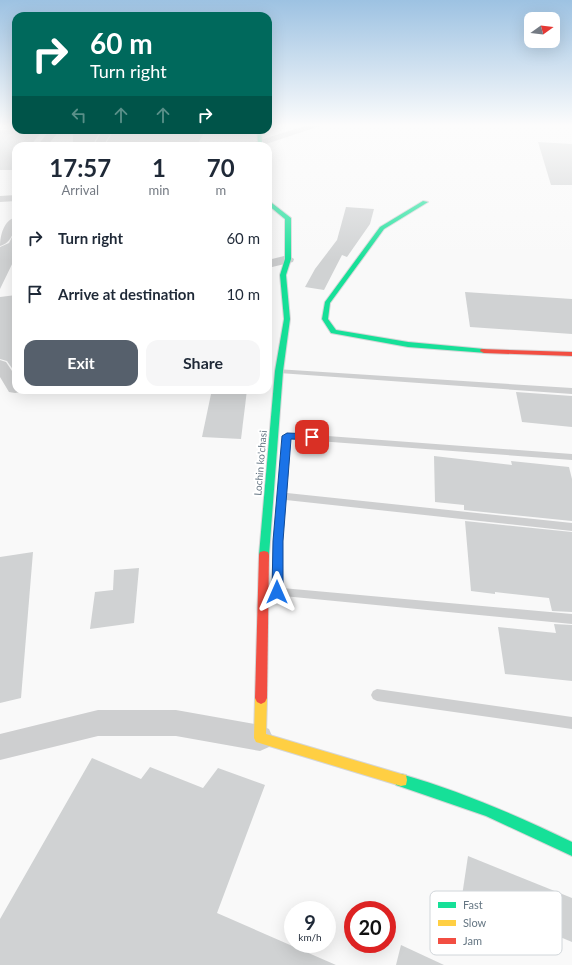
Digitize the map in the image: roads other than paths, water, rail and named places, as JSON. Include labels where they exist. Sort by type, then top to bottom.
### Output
[{"type":"street","points":[[425,202],[382,228],[327,302],[325,319],[333,332],[388,343],[445,350],[572,354]]},
{"type":"street","name":"Lochin ko'chasi","points":[[260,738],[264,539],[279,371],[287,320],[283,275],[288,259],[288,218],[272,205]]},
{"type":"street","points":[[0,242],[12,226]]},
{"type":"street","points":[[272,263],[288,259]]},
{"type":"street","points":[[0,365],[12,385]]},
{"type":"street","points":[[0,747],[98,723],[176,723],[260,738],[432,789],[529,828],[572,849]]},
{"type":"lane","points":[[279,371],[572,391]]},
{"type":"lane","points":[[572,457],[287,436],[278,541],[277,592],[572,619]]},
{"type":"lane","points":[[282,496],[572,527]]},
{"type":"lane","points":[[376,695],[572,723]]}]
